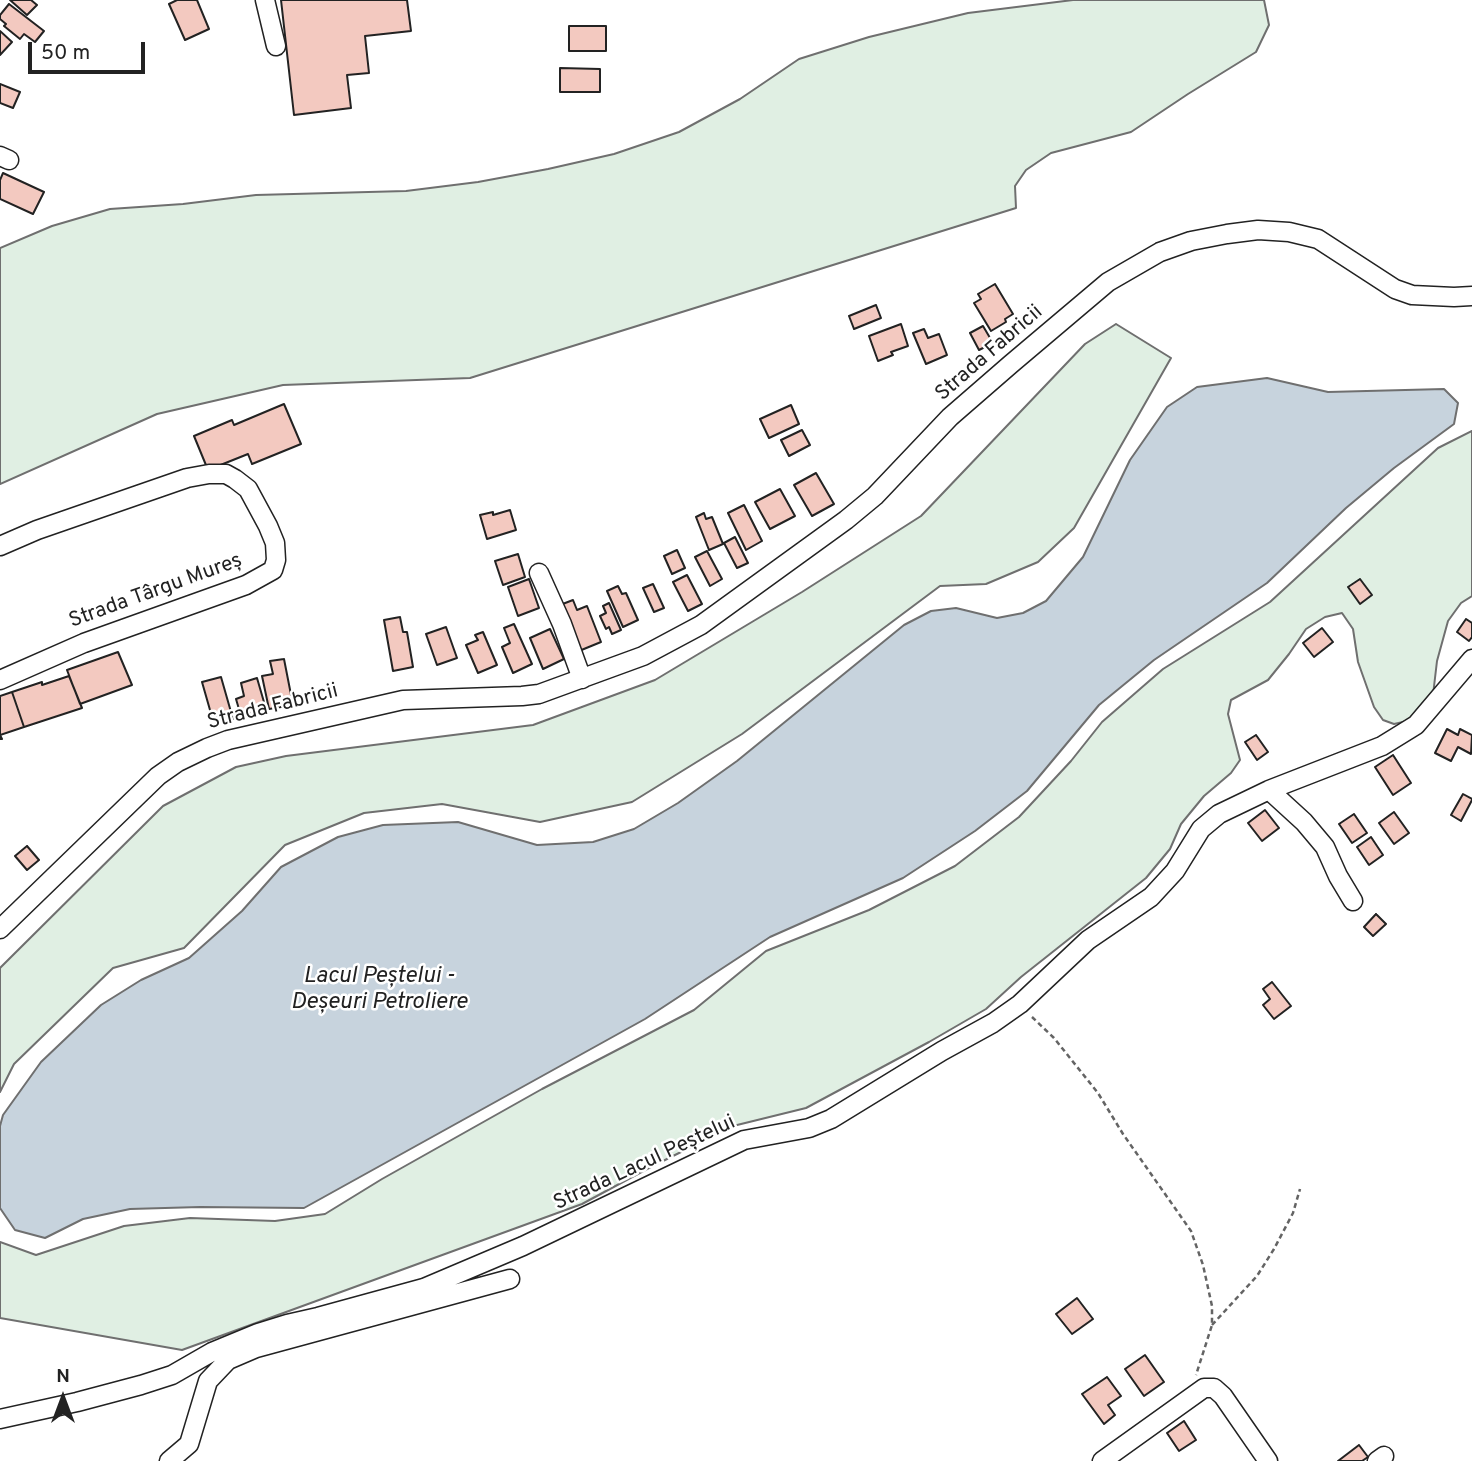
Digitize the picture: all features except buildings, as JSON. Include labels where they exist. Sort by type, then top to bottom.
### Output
[{"type":"street","points":[[265,0],[276,46]]},
{"type":"street","name":"Strada Fabricii","points":[[0,929],[158,776],[178,762],[207,748],[228,740],[403,700],[539,694],[643,656],[701,625],[875,496],[950,417],[1011,364],[1108,282],[1160,252],[1191,241],[1227,234],[1258,230],[1289,232],[1318,239],[1395,289],[1412,295],[1472,296]]},
{"type":"street","name":"Strada Târgu Mureș","points":[[0,545],[187,478],[226,474],[248,489],[275,543],[276,560],[273,570],[246,585],[84,643],[0,680]]},
{"type":"street","points":[[539,573],[562,624],[582,679]]},
{"type":"street","name":"Strada Lacul Peștelui","points":[[0,1419],[141,1385],[172,1375],[212,1352],[258,1333],[424,1288],[523,1246],[744,1140],[809,1128],[831,1119],[993,1023],[1020,1004],[1088,940],[1151,897],[1175,871],[1201,829],[1219,814],[1269,790],[1382,747],[1416,725],[1472,659]]},
{"type":"street","points":[[1269,790],[1304,822],[1325,847],[1353,901]]},
{"type":"street","points":[[169,1461],[189,1444],[208,1381],[228,1360],[256,1348],[510,1279]]},
{"type":"street","points":[[1102,1461],[1204,1388],[1214,1388],[1223,1396],[1268,1461]]},
{"type":"path","points":[[1020,1004],[1054,1038],[1098,1093],[1123,1134],[1191,1231],[1203,1265],[1212,1306],[1212,1325],[1196,1376],[1194,1394]]},
{"type":"path","points":[[1212,1325],[1257,1276],[1274,1250],[1293,1213],[1300,1189]]},
{"type":"green space","points":[[1073,0],[1264,0],[1269,25],[1256,52],[1131,132],[1051,153],[1026,170],[1015,186],[1016,208],[470,378],[283,385],[157,414],[0,484],[0,248],[52,226],[110,209],[256,195],[406,191],[478,182],[614,154],[679,132],[740,99],[799,59],[869,37],[968,13]]},
{"type":"green space","points":[[1116,324],[1171,358],[1074,528],[1038,562],[986,584],[940,586],[742,734],[632,802],[540,822],[442,804],[364,813],[285,845],[184,948],[113,968],[14,1064],[0,1092],[0,968],[163,806],[236,767],[286,756],[533,725],[655,680],[802,592],[921,516],[1085,344]]},
{"type":"green space","points":[[1472,431],[1472,596],[1461,603],[1448,621],[1437,661],[1433,695],[1412,720],[1394,724],[1383,720],[1374,707],[1358,662],[1353,629],[1342,613],[1325,617],[1306,629],[1268,680],[1231,700],[1228,714],[1240,760],[1231,773],[1204,796],[1181,824],[1170,849],[1146,878],[1021,977],[986,1009],[806,1108],[733,1126],[582,1204],[182,1350],[0,1318],[0,1242],[36,1255],[124,1226],[190,1218],[275,1221],[325,1214],[542,1089],[694,1010],[766,951],[869,910],[955,866],[1019,817],[1071,761],[1102,722],[1163,669],[1270,602],[1438,448]]},
{"type":"water","name":"Lacul Peștelui - Deșeuri Petroliere","points":[[1267,378],[1328,392],[1444,389],[1458,403],[1454,424],[1394,468],[1346,508],[1267,583],[1154,660],[1099,705],[1027,791],[975,831],[903,878],[770,937],[645,1019],[304,1208],[130,1209],[83,1219],[45,1238],[15,1230],[0,1208],[0,1126],[3,1115],[41,1062],[101,1005],[141,980],[189,958],[242,911],[281,867],[338,837],[383,825],[458,822],[537,845],[593,842],[634,829],[678,803],[737,761],[904,625],[931,611],[956,608],[997,618],[1023,613],[1046,601],[1083,557],[1130,460],[1167,407],[1197,387]]}]
